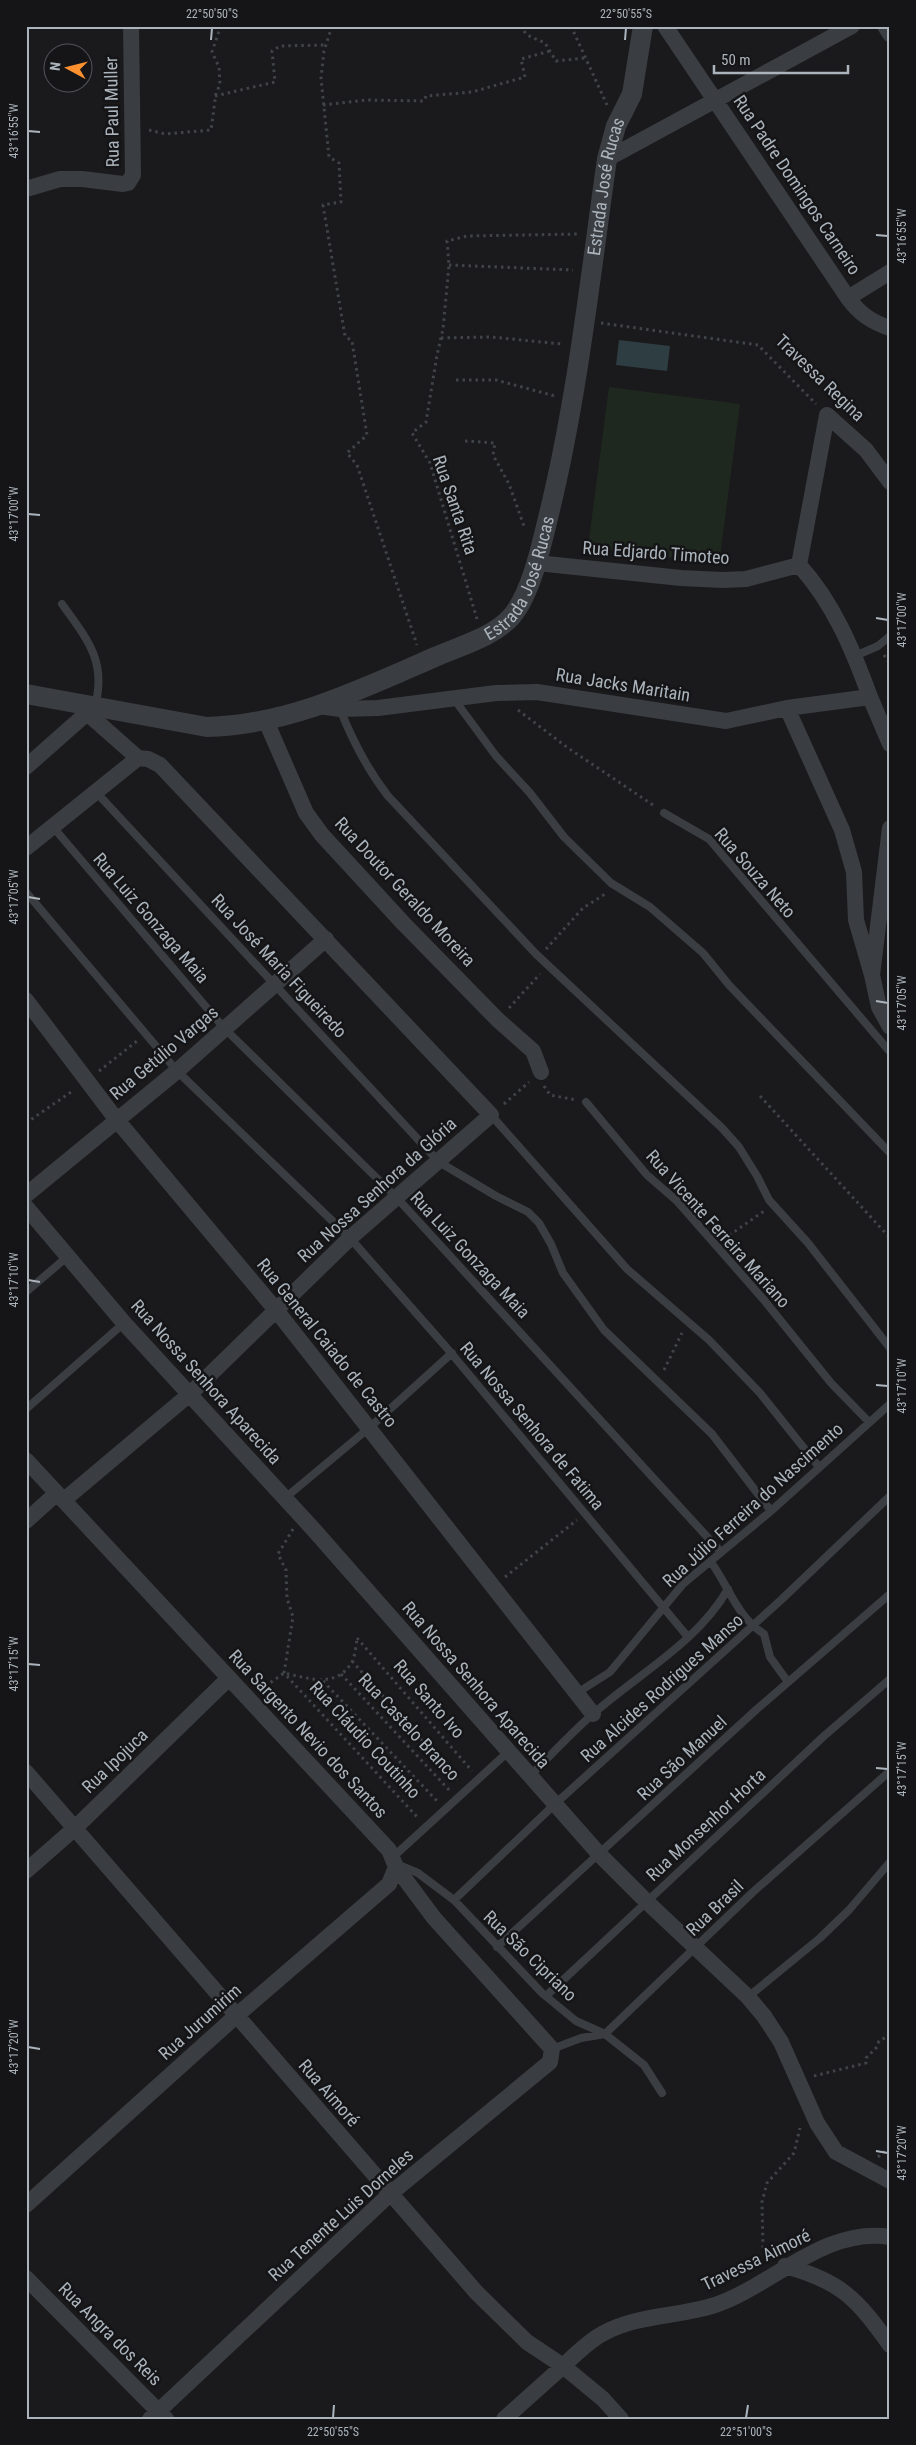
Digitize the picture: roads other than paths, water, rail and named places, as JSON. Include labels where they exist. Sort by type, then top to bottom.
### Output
[{"type":"street","name":"Rua Paul Muller","points":[[26,189],[60,179],[82,179],[114,184],[128,183],[133,175],[131,26]]},
{"type":"street","name":"Estrada José Rucas","points":[[26,694],[91,710],[207,727],[232,726],[266,721],[318,706],[423,662],[482,636],[512,616],[520,604],[537,563],[563,459],[607,159],[616,126],[632,94],[643,26]]},
{"type":"street","name":"Rua Padre Domingos Carneiro","points":[[665,26],[858,312],[869,320],[890,328]]},
{"type":"street","points":[[607,159],[717,101],[852,26]]},
{"type":"street","points":[[885,26],[890,34]]},
{"type":"street","points":[[848,298],[890,272]]},
{"type":"street","name":"Travessa Regina","points":[[799,565],[827,415],[866,450],[890,482]]},
{"type":"street","name":"Rua Edjardo Timoteo","points":[[537,563],[681,578],[723,580],[746,578],[799,565]]},
{"type":"street","points":[[799,565],[816,583],[855,656],[890,744]]},
{"type":"street","name":"Rua Jacks Maritain","points":[[318,706],[340,710],[378,708],[453,697],[537,692],[726,721],[787,708],[870,697]]},
{"type":"street","points":[[787,708],[842,830],[854,872],[856,920],[879,1006],[890,1027]]},
{"type":"street","points":[[26,767],[91,710],[134,762]]},
{"type":"street","name":"Rua Doutor Geraldo Moreira","points":[[266,721],[306,813],[322,835],[404,924],[498,1020],[534,1050],[541,1072]]},
{"type":"street","points":[[26,848],[134,762],[148,759],[160,765],[491,1115]]},
{"type":"street","points":[[872,975],[890,828]]},
{"type":"street","name":"Rua Getúlio Vargas","points":[[26,1195],[116,1119],[177,1071],[326,939]]},
{"type":"street","name":"Rua General Caiado de Castro","points":[[26,1000],[116,1119],[276,1310],[593,1714]]},
{"type":"street","name":"Rua Nossa Senhora da Glória","points":[[26,1521],[60,1497],[191,1394],[350,1238],[440,1162],[491,1115]]},
{"type":"street","name":"Rua Nossa Senhora Aparecida","points":[[26,1207],[124,1323],[285,1498],[599,1854],[748,1997],[781,2042],[825,2138],[836,2152],[890,2182]]},
{"type":"street","name":"Rua Sargento Nevio dos Santos","points":[[26,1460],[229,1678],[395,1862],[434,1918],[550,2046]]},
{"type":"street","name":"Rua Ipojuca","points":[[26,1871],[75,1828],[229,1678]]},
{"type":"street","name":"Rua Aimoré","points":[[26,1772],[390,2194],[503,2321],[527,2342],[563,2366],[604,2399],[621,2419]]},
{"type":"street","name":"Rua Jurumirim","points":[[26,2204],[236,2016],[389,1884],[395,1862]]},
{"type":"street","name":"Rua Tenente Luis Dorneles","points":[[158,2416],[390,2194],[550,2062],[550,2046]]},
{"type":"street","name":"Travessa Aimoré","points":[[504,2419],[578,2350],[601,2334],[625,2323],[712,2306],[742,2293],[780,2269],[856,2237],[878,2235],[890,2237]]},
{"type":"street","points":[[780,2269],[808,2272],[830,2282],[854,2299],[890,2345]]},
{"type":"street","name":"Rua Angra dos Reis","points":[[26,2278],[158,2416]]},
{"type":"lane","points":[[62,604],[88,639],[95,653],[99,682],[91,710]]},
{"type":"lane","points":[[855,656],[878,646],[890,636]]},
{"type":"lane","points":[[453,697],[496,756],[530,793],[564,837],[618,887],[664,918],[703,953],[729,985],[890,1153]]},
{"type":"lane","points":[[340,710],[363,761],[388,796],[548,965],[722,1128],[739,1147],[773,1205],[808,1244],[890,1348]]},
{"type":"lane","name":"Rua José Maria Figueiredo","points":[[96,792],[440,1162],[496,1196],[528,1212],[539,1223],[551,1244],[563,1273],[604,1330],[712,1434],[771,1511]]},
{"type":"lane","name":"Rua Souza Neto","points":[[664,813],[709,839],[890,1052]]},
{"type":"lane","name":"Rua Luiz Gonzaga Maia","points":[[53,827],[224,1028],[397,1198],[721,1552]]},
{"type":"lane","name":"Rua Nossa Senhora de Fatima","points":[[26,892],[177,1071],[350,1238],[452,1354],[688,1637]]},
{"type":"lane","name":"Rua Vicente Ferreira Mariano","points":[[586,1102],[647,1174],[677,1202],[764,1300],[831,1383],[869,1422]]},
{"type":"lane","points":[[491,1115],[627,1269],[688,1322],[760,1393],[819,1467]]},
{"type":"lane","points":[[26,1292],[67,1257]]},
{"type":"lane","points":[[26,1409],[124,1323]]},
{"type":"lane","points":[[285,1498],[369,1428],[452,1354]]},
{"type":"lane","name":"Rua Júlio Ferreira do Nascimento","points":[[577,1693],[610,1672],[662,1606],[683,1584],[771,1511],[890,1404]]},
{"type":"lane","name":"Rua Alcides Rodrigues Manso","points":[[454,1900],[555,1804],[752,1627],[890,1496]]},
{"type":"lane","points":[[711,1562],[728,1589],[738,1610],[752,1627],[764,1634],[770,1657],[788,1682]]},
{"type":"lane","points":[[530,1776],[593,1714],[657,1665],[688,1637],[722,1600],[728,1589]]},
{"type":"lane","name":"Rua São Manuel","points":[[497,1947],[788,1682],[890,1594]]},
{"type":"lane","name":"Rua Monsenhor Horta","points":[[546,1996],[824,1736],[890,1679]]},
{"type":"lane","points":[[395,1862],[426,1826],[508,1752]]},
{"type":"lane","name":"Rua Brasil","points":[[605,2034],[753,1892],[890,1771]]},
{"type":"lane","name":"Rua São Cipriano","points":[[395,1862],[418,1873],[454,1900],[546,1996],[576,2021],[605,2034],[644,2065],[662,2093]]},
{"type":"lane","points":[[748,1997],[820,1938],[849,1910],[890,1862]]},
{"type":"lane","points":[[550,2046],[605,2034]]}]
